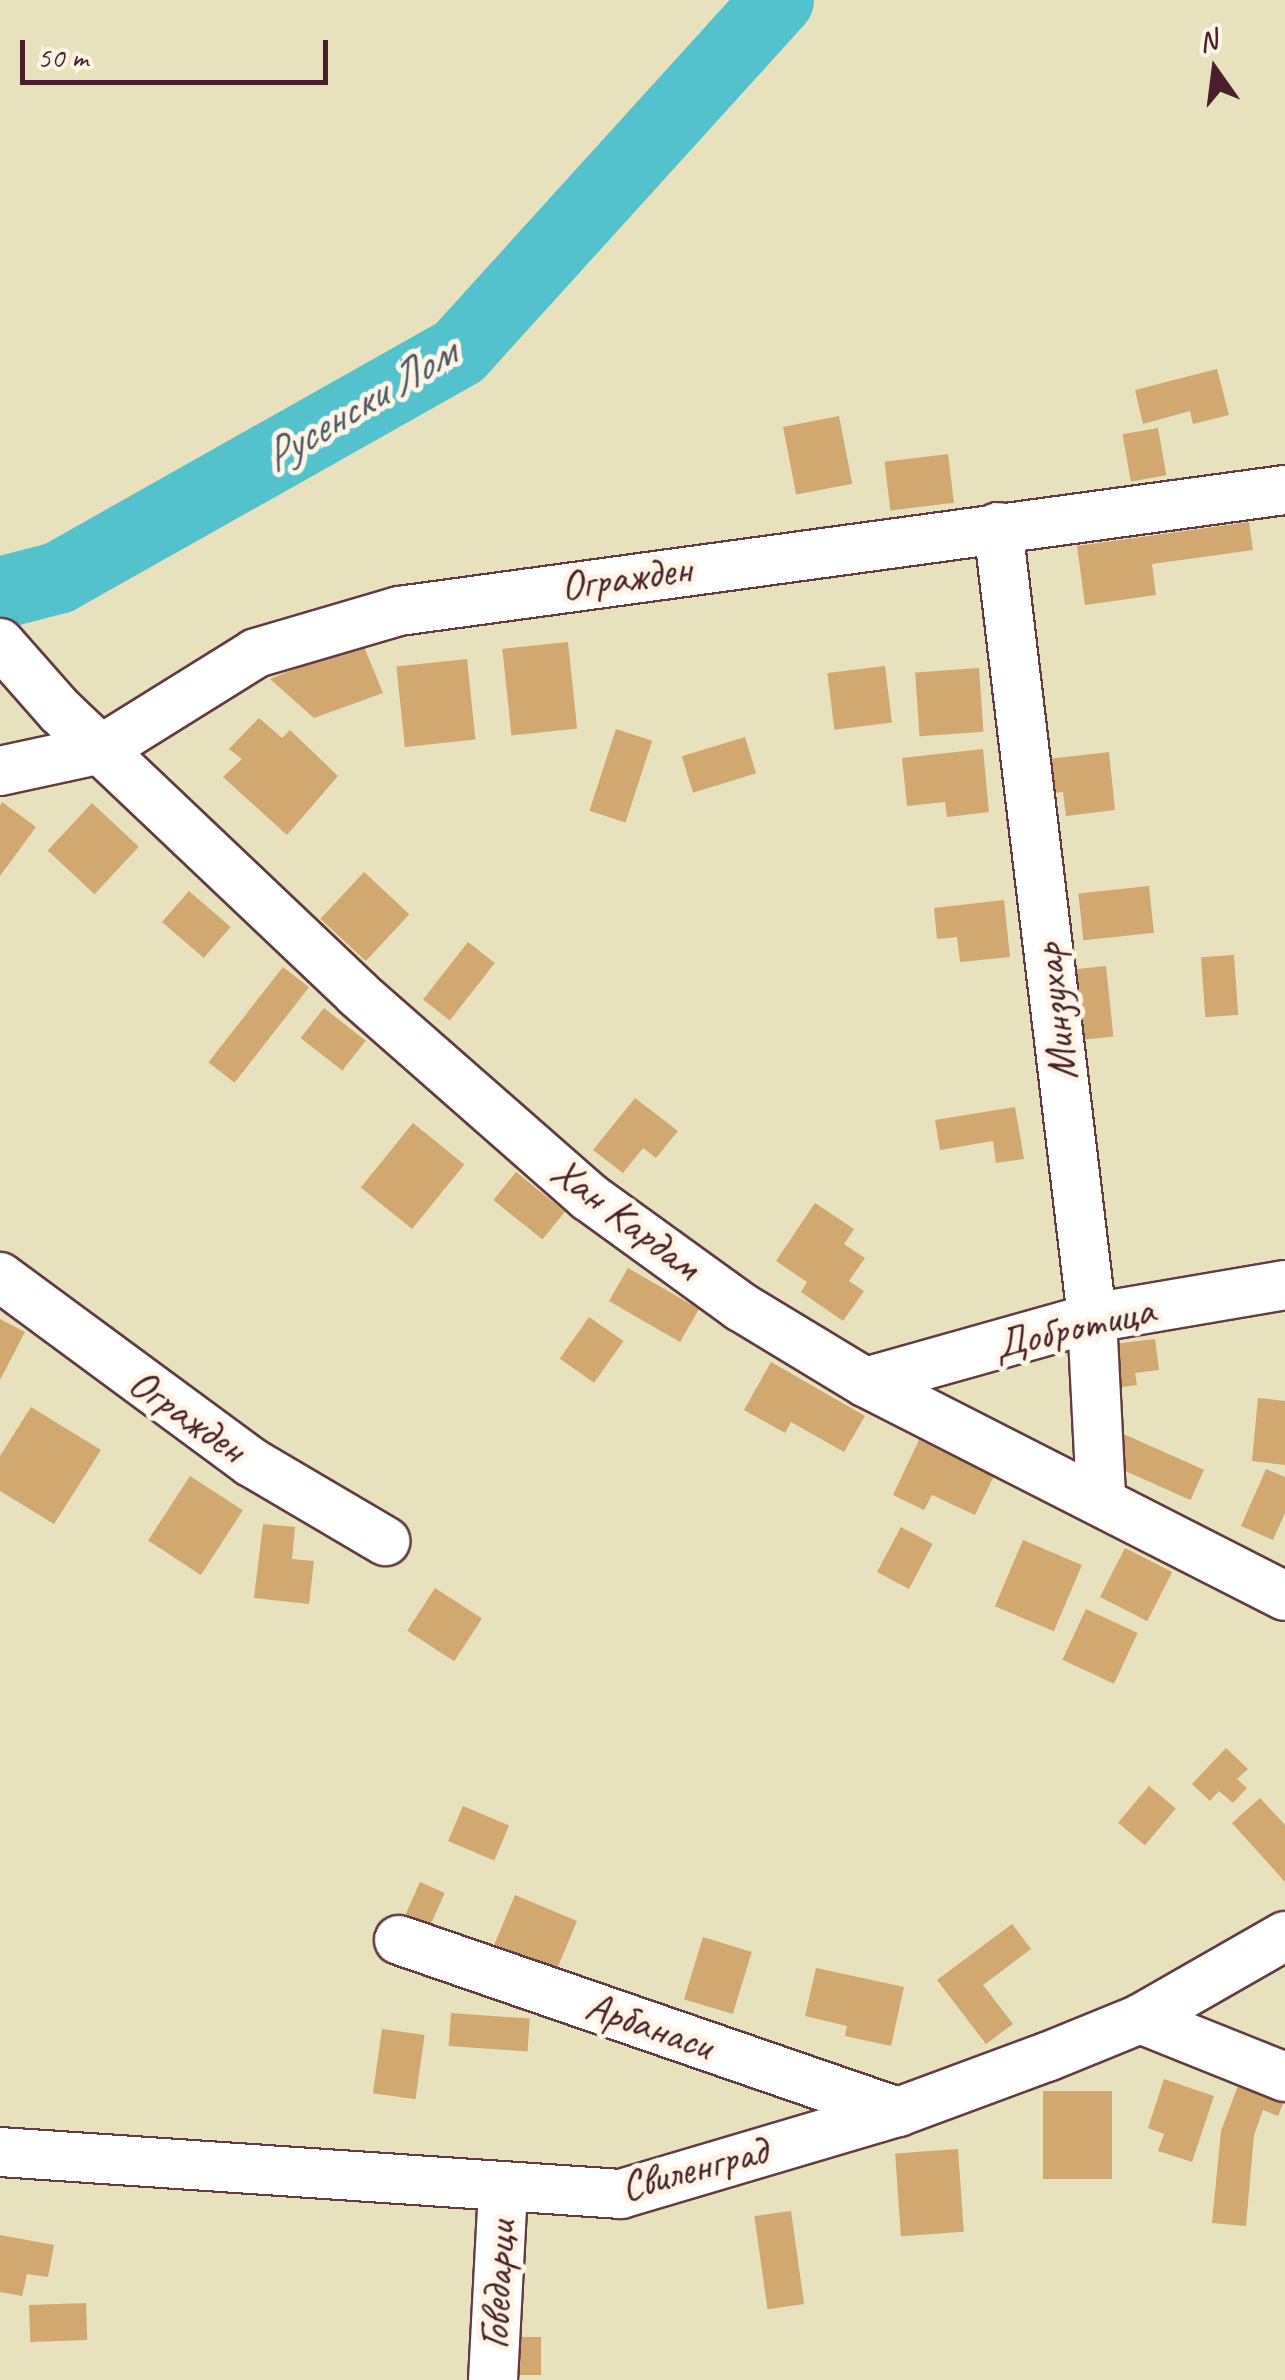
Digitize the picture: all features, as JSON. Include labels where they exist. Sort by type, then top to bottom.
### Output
[{"type":"street","name":"Огражден","points":[[0,771],[102,749],[256,652],[324,628],[399,611],[1285,490]]},
{"type":"street","name":"Минзухар","points":[[998,528],[1092,1318],[1102,1497]]},
{"type":"street","name":"Хан Кардам","points":[[0,643],[60,710],[358,994],[589,1197],[741,1306],[866,1382],[1102,1497],[1285,1596]]},
{"type":"street","name":"Огражден","points":[[0,1278],[251,1462],[384,1541]]},
{"type":"street","name":"Добротица","points":[[866,1382],[1092,1318],[1285,1284]]},
{"type":"street","name":"Свиленград","points":[[0,2152],[503,2190],[621,2194],[898,2112],[1140,2019],[1285,1936]]},
{"type":"street","name":"Арбанаси","points":[[399,1940],[898,2112]]},
{"type":"street","points":[[1140,2019],[1285,2077]]},
{"type":"street","name":"Говедарци","points":[[492,2380],[503,2190]]},
{"type":"building","points":[[1217,369],[1229,415],[1193,424],[1190,411],[1143,424],[1135,390]]},
{"type":"building","points":[[839,416],[852,484],[796,495],[783,427]]},
{"type":"building","points":[[1158,428],[1166,475],[1131,482],[1123,434]]},
{"type":"building","points":[[948,454],[954,503],[890,510],[884,462]]},
{"type":"building","points":[[1249,522],[1253,550],[1152,564],[1156,595],[1085,605],[1077,546]]},
{"type":"building","points":[[362,642],[383,693],[314,718],[270,679]]},
{"type":"building","points":[[568,642],[577,729],[511,735],[502,649]]},
{"type":"building","points":[[467,659],[475,740],[405,747],[396,666]]},
{"type":"building","points":[[885,666],[892,723],[834,730],[827,673]]},
{"type":"building","points":[[979,668],[983,732],[920,736],[915,672]]},
{"type":"building","points":[[259,718],[282,738],[290,730],[338,776],[287,835],[223,777],[242,759],[229,749]]},
{"type":"building","points":[[616,729],[652,741],[626,823],[589,811]]},
{"type":"building","points":[[745,737],[756,773],[693,793],[682,756]]},
{"type":"building","points":[[983,749],[989,812],[947,817],[945,802],[907,806],[902,758]]},
{"type":"building","points":[[1109,752],[1115,810],[1066,816],[1063,792],[1043,794],[1039,760]]},
{"type":"building","points":[[2,802],[36,827],[0,876],[0,806]]},
{"type":"building","points":[[92,803],[139,847],[94,894],[48,851]]},
{"type":"building","points":[[364,872],[409,914],[366,961],[320,919]]},
{"type":"building","points":[[1149,886],[1154,933],[1083,940],[1078,893]]},
{"type":"building","points":[[189,891],[231,927],[204,958],[162,922]]},
{"type":"building","points":[[1004,900],[1010,957],[960,962],[957,937],[937,939],[934,908]]},
{"type":"building","points":[[468,942],[495,963],[450,1020],[423,1000]]},
{"type":"building","points":[[1234,955],[1238,1015],[1205,1017],[1201,957]]},
{"type":"building","points":[[1106,966],[1113,1037],[1068,1041],[1060,971]]},
{"type":"building","points":[[283,967],[309,987],[235,1083],[209,1062]]},
{"type":"building","points":[[324,1008],[366,1041],[342,1071],[301,1038]]},
{"type":"building","points":[[635,1098],[678,1131],[656,1158],[643,1148],[623,1173],[593,1150]]},
{"type":"building","points":[[1015,1107],[1024,1159],[996,1163],[993,1141],[940,1150],[935,1120]]},
{"type":"building","points":[[413,1123],[464,1165],[412,1229],[361,1188]]},
{"type":"building","points":[[516,1172],[565,1212],[542,1240],[493,1200]]},
{"type":"building","points":[[815,1203],[854,1229],[844,1244],[865,1258],[849,1281],[864,1291],[843,1321],[801,1292],[807,1282],[776,1261]]},
{"type":"building","points":[[628,1268],[699,1309],[680,1342],[609,1301]]},
{"type":"building","points":[[589,1317],[623,1341],[594,1383],[560,1359]]},
{"type":"building","points":[[0,1319],[25,1332],[0,1380]]},
{"type":"building","points":[[1155,1339],[1159,1370],[1135,1373],[1137,1385],[1103,1390],[1097,1346]]},
{"type":"building","points":[[771,1362],[865,1416],[844,1452],[791,1422],[785,1433],[744,1410]]},
{"type":"building","points":[[1258,1398],[1285,1401],[1285,1465],[1252,1461]]},
{"type":"building","points":[[31,1407],[101,1450],[54,1524],[0,1491],[0,1456]]},
{"type":"building","points":[[1119,1432],[1204,1470],[1191,1500],[1106,1462]]},
{"type":"building","points":[[919,1440],[994,1476],[975,1515],[932,1495],[924,1510],[893,1495]]},
{"type":"building","points":[[1266,1469],[1285,1477],[1285,1513],[1273,1540],[1241,1526]]},
{"type":"building","points":[[190,1476],[243,1510],[201,1575],[148,1541]]},
{"type":"building","points":[[263,1524],[295,1527],[292,1559],[314,1561],[309,1604],[254,1598]]},
{"type":"building","points":[[901,1527],[933,1544],[909,1589],[877,1572]]},
{"type":"building","points":[[1023,1540],[1082,1565],[1054,1631],[995,1606]]},
{"type":"building","points":[[1125,1548],[1172,1572],[1147,1621],[1100,1597]]},
{"type":"building","points":[[435,1588],[482,1618],[454,1661],[407,1631]]},
{"type":"building","points":[[1086,1609],[1138,1633],[1114,1684],[1062,1660]]},
{"type":"building","points":[[1226,1748],[1248,1769],[1237,1779],[1247,1788],[1233,1803],[1219,1791],[1210,1801],[1192,1784]]},
{"type":"building","points":[[1149,1786],[1176,1808],[1145,1845],[1118,1823]]},
{"type":"building","points":[[1260,1798],[1285,1825],[1285,1882],[1232,1823]]},
{"type":"building","points":[[463,1806],[509,1826],[494,1861],[448,1841]]},
{"type":"building","points":[[420,1882],[445,1893],[429,1929],[404,1918]]},
{"type":"building","points":[[515,1895],[577,1921],[557,1969],[527,1957],[520,1976],[487,1962]]},
{"type":"building","points":[[1012,1924],[1031,1949],[983,1985],[1013,2024],[986,2044],[937,1980]]},
{"type":"building","points":[[703,1937],[752,1952],[733,2014],[684,1999]]},
{"type":"building","points":[[816,1968],[904,1987],[891,2046],[845,2036],[847,2026],[805,2016]]},
{"type":"building","points":[[451,2013],[530,2019],[528,2051],[449,2046]]},
{"type":"building","points":[[382,2029],[425,2035],[416,2099],[373,2093]]},
{"type":"building","points":[[1242,2075],[1285,2099],[1278,2116],[1263,2110],[1254,2135],[1246,2226],[1212,2223],[1221,2131]]},
{"type":"building","points":[[1164,2079],[1214,2096],[1192,2162],[1158,2151],[1164,2134],[1148,2128]]},
{"type":"building","points":[[1043,2091],[1112,2091],[1112,2179],[1043,2179]]},
{"type":"building","points":[[958,2149],[964,2232],[901,2236],[895,2153]]},
{"type":"building","points":[[791,2211],[804,2304],[767,2309],[754,2216]]},
{"type":"building","points":[[0,2235],[54,2245],[48,2277],[27,2274],[22,2296],[0,2292]]},
{"type":"building","points":[[86,2303],[87,2340],[30,2342],[29,2305]]},
{"type":"building","points":[[505,2337],[541,2337],[541,2375],[505,2375]]},
{"type":"waterway","name":"Русенски Лом","points":[[0,593],[58,578],[459,352],[778,0]]}]
